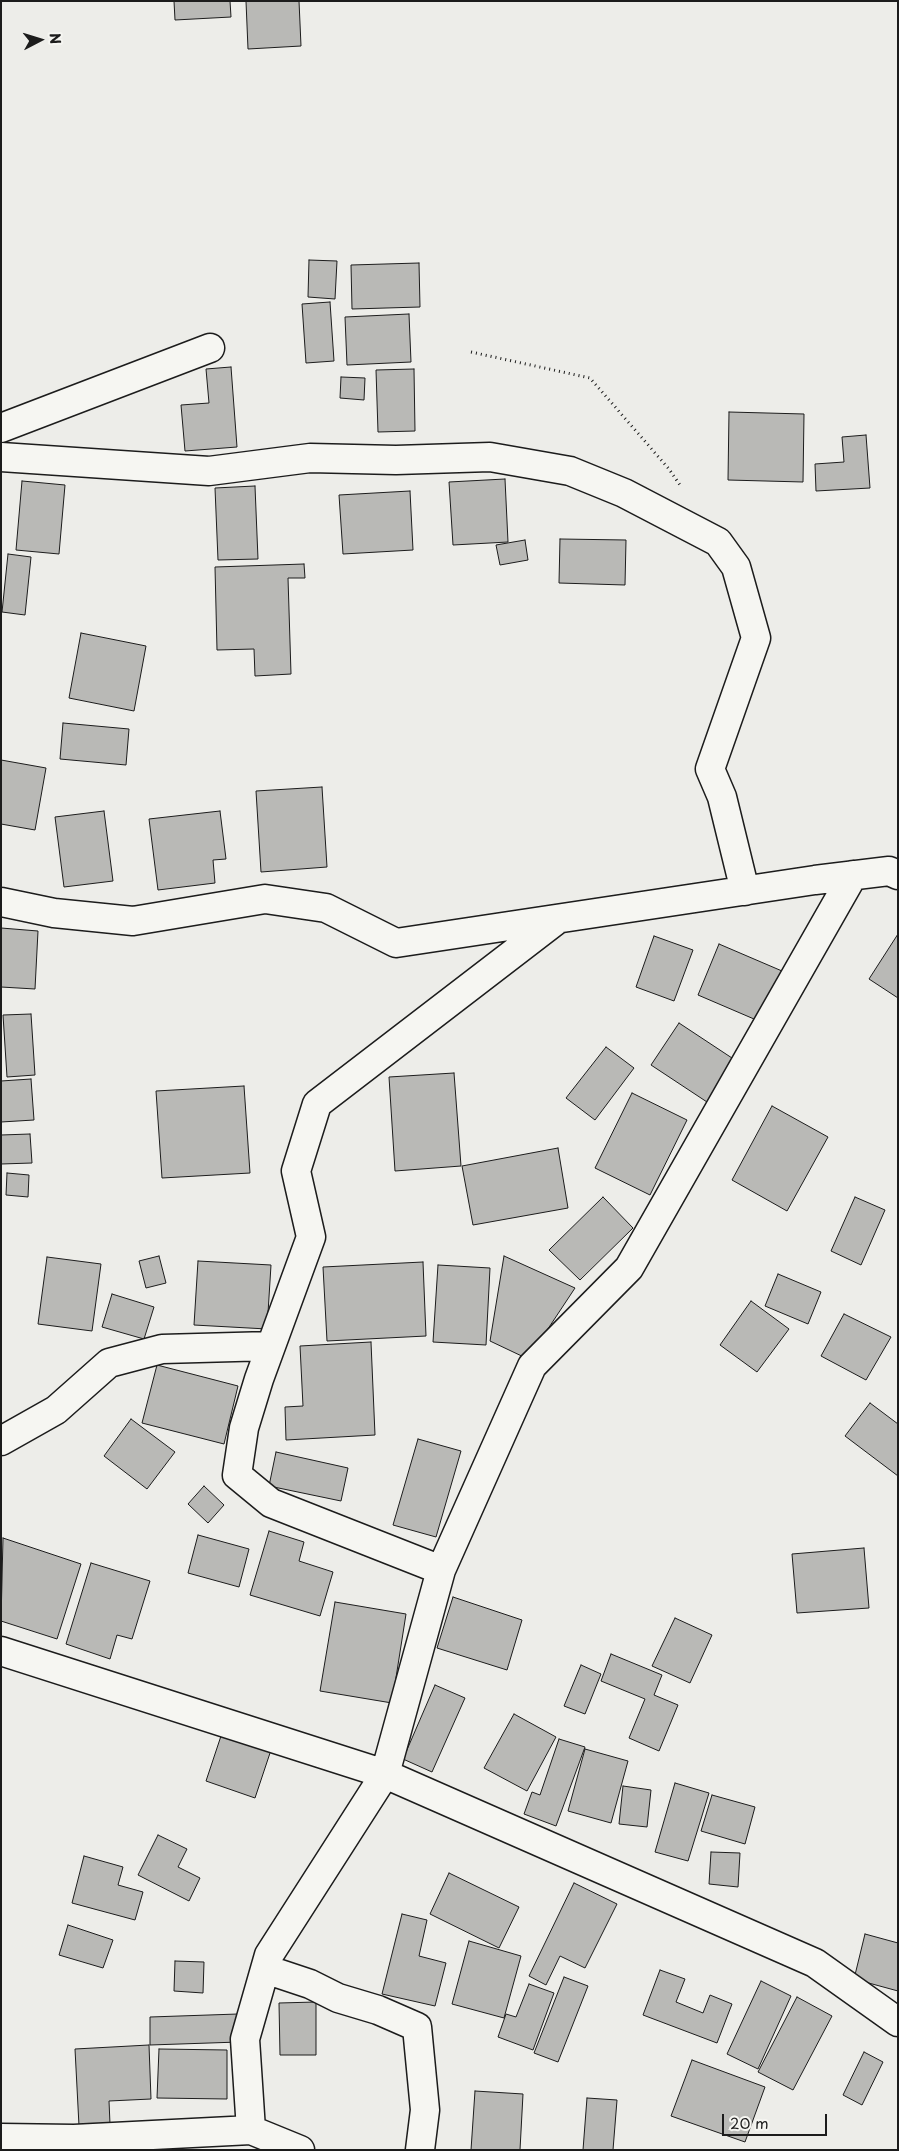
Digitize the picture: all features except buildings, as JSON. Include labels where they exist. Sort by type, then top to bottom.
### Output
[{"type":"street","points":[[1,428],[210,348]]},
{"type":"street","points":[[1,457],[209,471],[310,458],[396,460],[490,457],[570,470],[624,493],[718,542],[736,567],[756,638],[710,769],[722,797],[745,891]]},
{"type":"street","points":[[1,902],[54,913],[133,920],[265,899],[326,908],[396,943],[889,871],[898,875]]},
{"type":"street","points":[[251,2130],[245,2039],[265,1968],[274,1948],[385,1774],[440,1570],[532,1366],[629,1268],[854,876]]},
{"type":"street","points":[[440,1570],[271,1503],[237,1475],[244,1428],[271,1346],[311,1237],[296,1171],[317,1104],[558,919]]},
{"type":"street","points":[[1,1441],[56,1410],[110,1363],[162,1350],[271,1346]]},
{"type":"street","points":[[1,1651],[385,1774],[815,1963],[898,2022]]},
{"type":"street","points":[[265,1968],[417,2027],[424,2110],[420,2150]]},
{"type":"street","points":[[1,2138],[73,2145],[251,2130],[300,2150]]},
{"type":"path","points":[[471,352],[590,378],[669,469],[686,494]]}]
